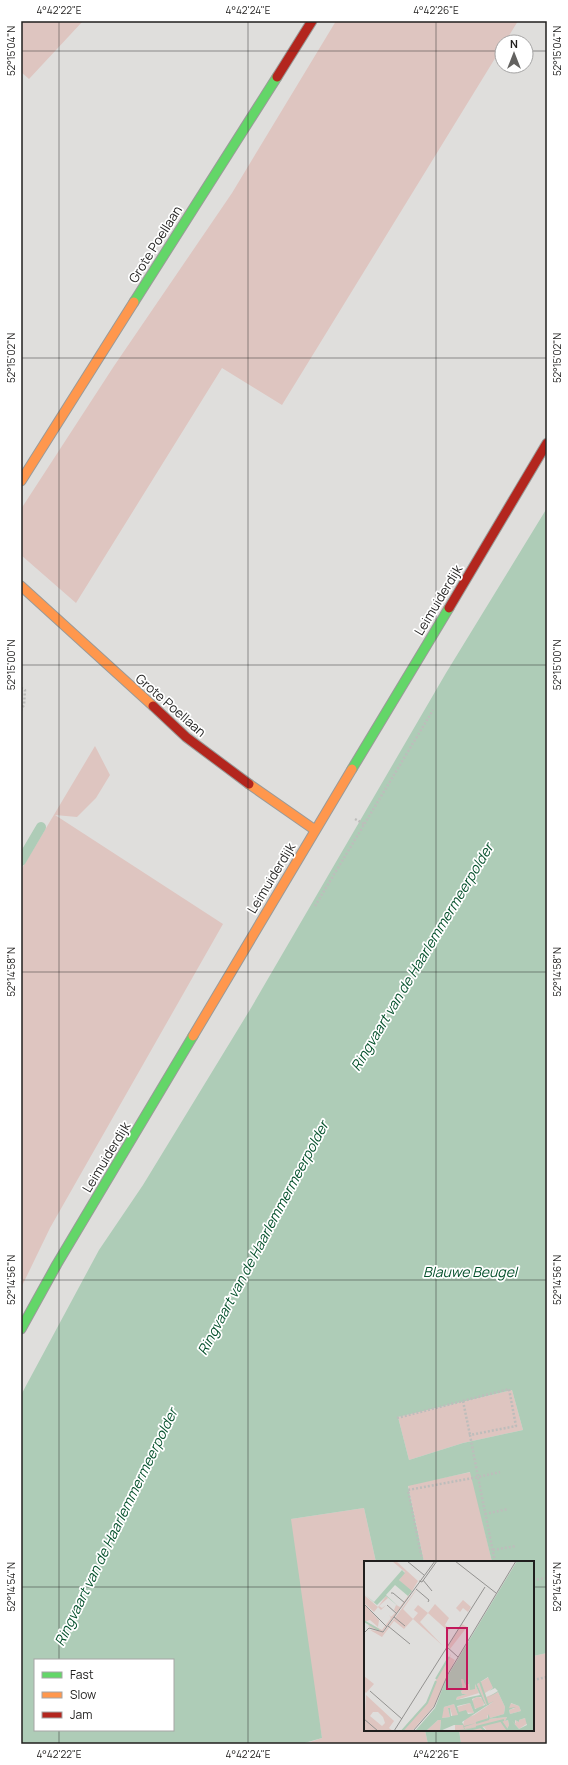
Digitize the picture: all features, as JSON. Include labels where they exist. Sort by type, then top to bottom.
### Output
[{"type":"street","name":"Grote Poellaan","points":[[21,481],[312,21]]},
{"type":"street","name":"Leimuiderdijk","points":[[21,1329],[65,1250],[547,443]]},
{"type":"street","name":"Grote Poellaan","points":[[21,586],[186,737],[283,809],[315,830]]},
{"type":"path","points":[[21,688],[25,690],[24,705],[21,710]]},
{"type":"path","points":[[315,906],[433,710]]},
{"type":"path","points":[[397,1418],[509,1389],[516,1426],[470,1435]]},
{"type":"path","points":[[463,1401],[495,1561]]},
{"type":"path","points":[[422,1559],[408,1490],[500,1472]]},
{"type":"path","points":[[485,1514],[508,1509]]},
{"type":"path","points":[[493,1550],[516,1546]]},
{"type":"path","points":[[534,1580],[547,1578]]},
{"type":"path","points":[[534,1680],[547,1677]]},
{"type":"shaded area","points":[[21,21],[83,21],[29,79],[21,72]]},
{"type":"shaded area","points":[[336,21],[518,21],[510,34],[494,34],[494,60],[282,405],[222,368],[76,603],[21,555],[21,509],[114,366],[232,193]]},
{"type":"shaded area","points":[[95,746],[110,775],[96,798],[77,817],[55,815],[223,924],[50,1228],[21,1288],[21,870]]},
{"type":"shaded area","points":[[512,1390],[523,1430],[463,1443],[409,1460],[398,1417]]},
{"type":"shaded area","points":[[471,1472],[492,1561],[424,1561],[408,1485]]},
{"type":"shaded area","points":[[364,1508],[376,1561],[364,1561],[364,1731],[425,1731],[428,1744],[304,1744],[322,1738],[288,1532],[291,1519]]},
{"type":"shaded area","points":[[547,1653],[547,1744],[461,1744],[459,1731],[534,1731],[534,1656]]},
{"type":"water","points":[[547,508],[547,1653],[534,1656],[534,1561],[492,1561],[470,1472],[408,1486],[424,1561],[376,1561],[364,1508],[291,1519],[322,1738],[301,1744],[21,1744],[21,1395],[99,1250],[143,1185],[251,1008],[446,673]],"holes":[[[512,1390],[523,1430],[463,1443],[409,1460],[398,1417]]]},
{"type":"water","points":[[425,1731],[459,1731],[461,1744],[428,1744]]},
{"type":"waterway","points":[[21,861],[41,827]]},
{"type":"traffic: fast","points":[[134,302],[277,77]]},
{"type":"traffic: fast","points":[[352,769],[449,608]]},
{"type":"traffic: fast","points":[[21,1329],[57,1264],[193,1036]]},
{"type":"traffic: slow","points":[[21,481],[134,302]]},
{"type":"traffic: slow","points":[[21,586],[153,706]]},
{"type":"traffic: slow","points":[[193,1036],[352,769]]},
{"type":"traffic: slow","points":[[249,784],[315,830]]},
{"type":"traffic: jam","points":[[277,77],[312,21]]},
{"type":"traffic: jam","points":[[449,608],[547,443]]},
{"type":"traffic: jam","points":[[153,706],[186,737],[249,784]]},
{"type":"water label","name":"Ringvaart van de Haarlemmermeerpolder","points":[[422,957]]},
{"type":"water label","name":"Ringvaart van de Haarlemmermeerpolder","points":[[263,1238]]},
{"type":"water label","name":"Blauwe Beugel","points":[[470,1272]]},
{"type":"water label","name":"Ringvaart van de Haarlemmermeerpolder","points":[[116,1527]]}]
